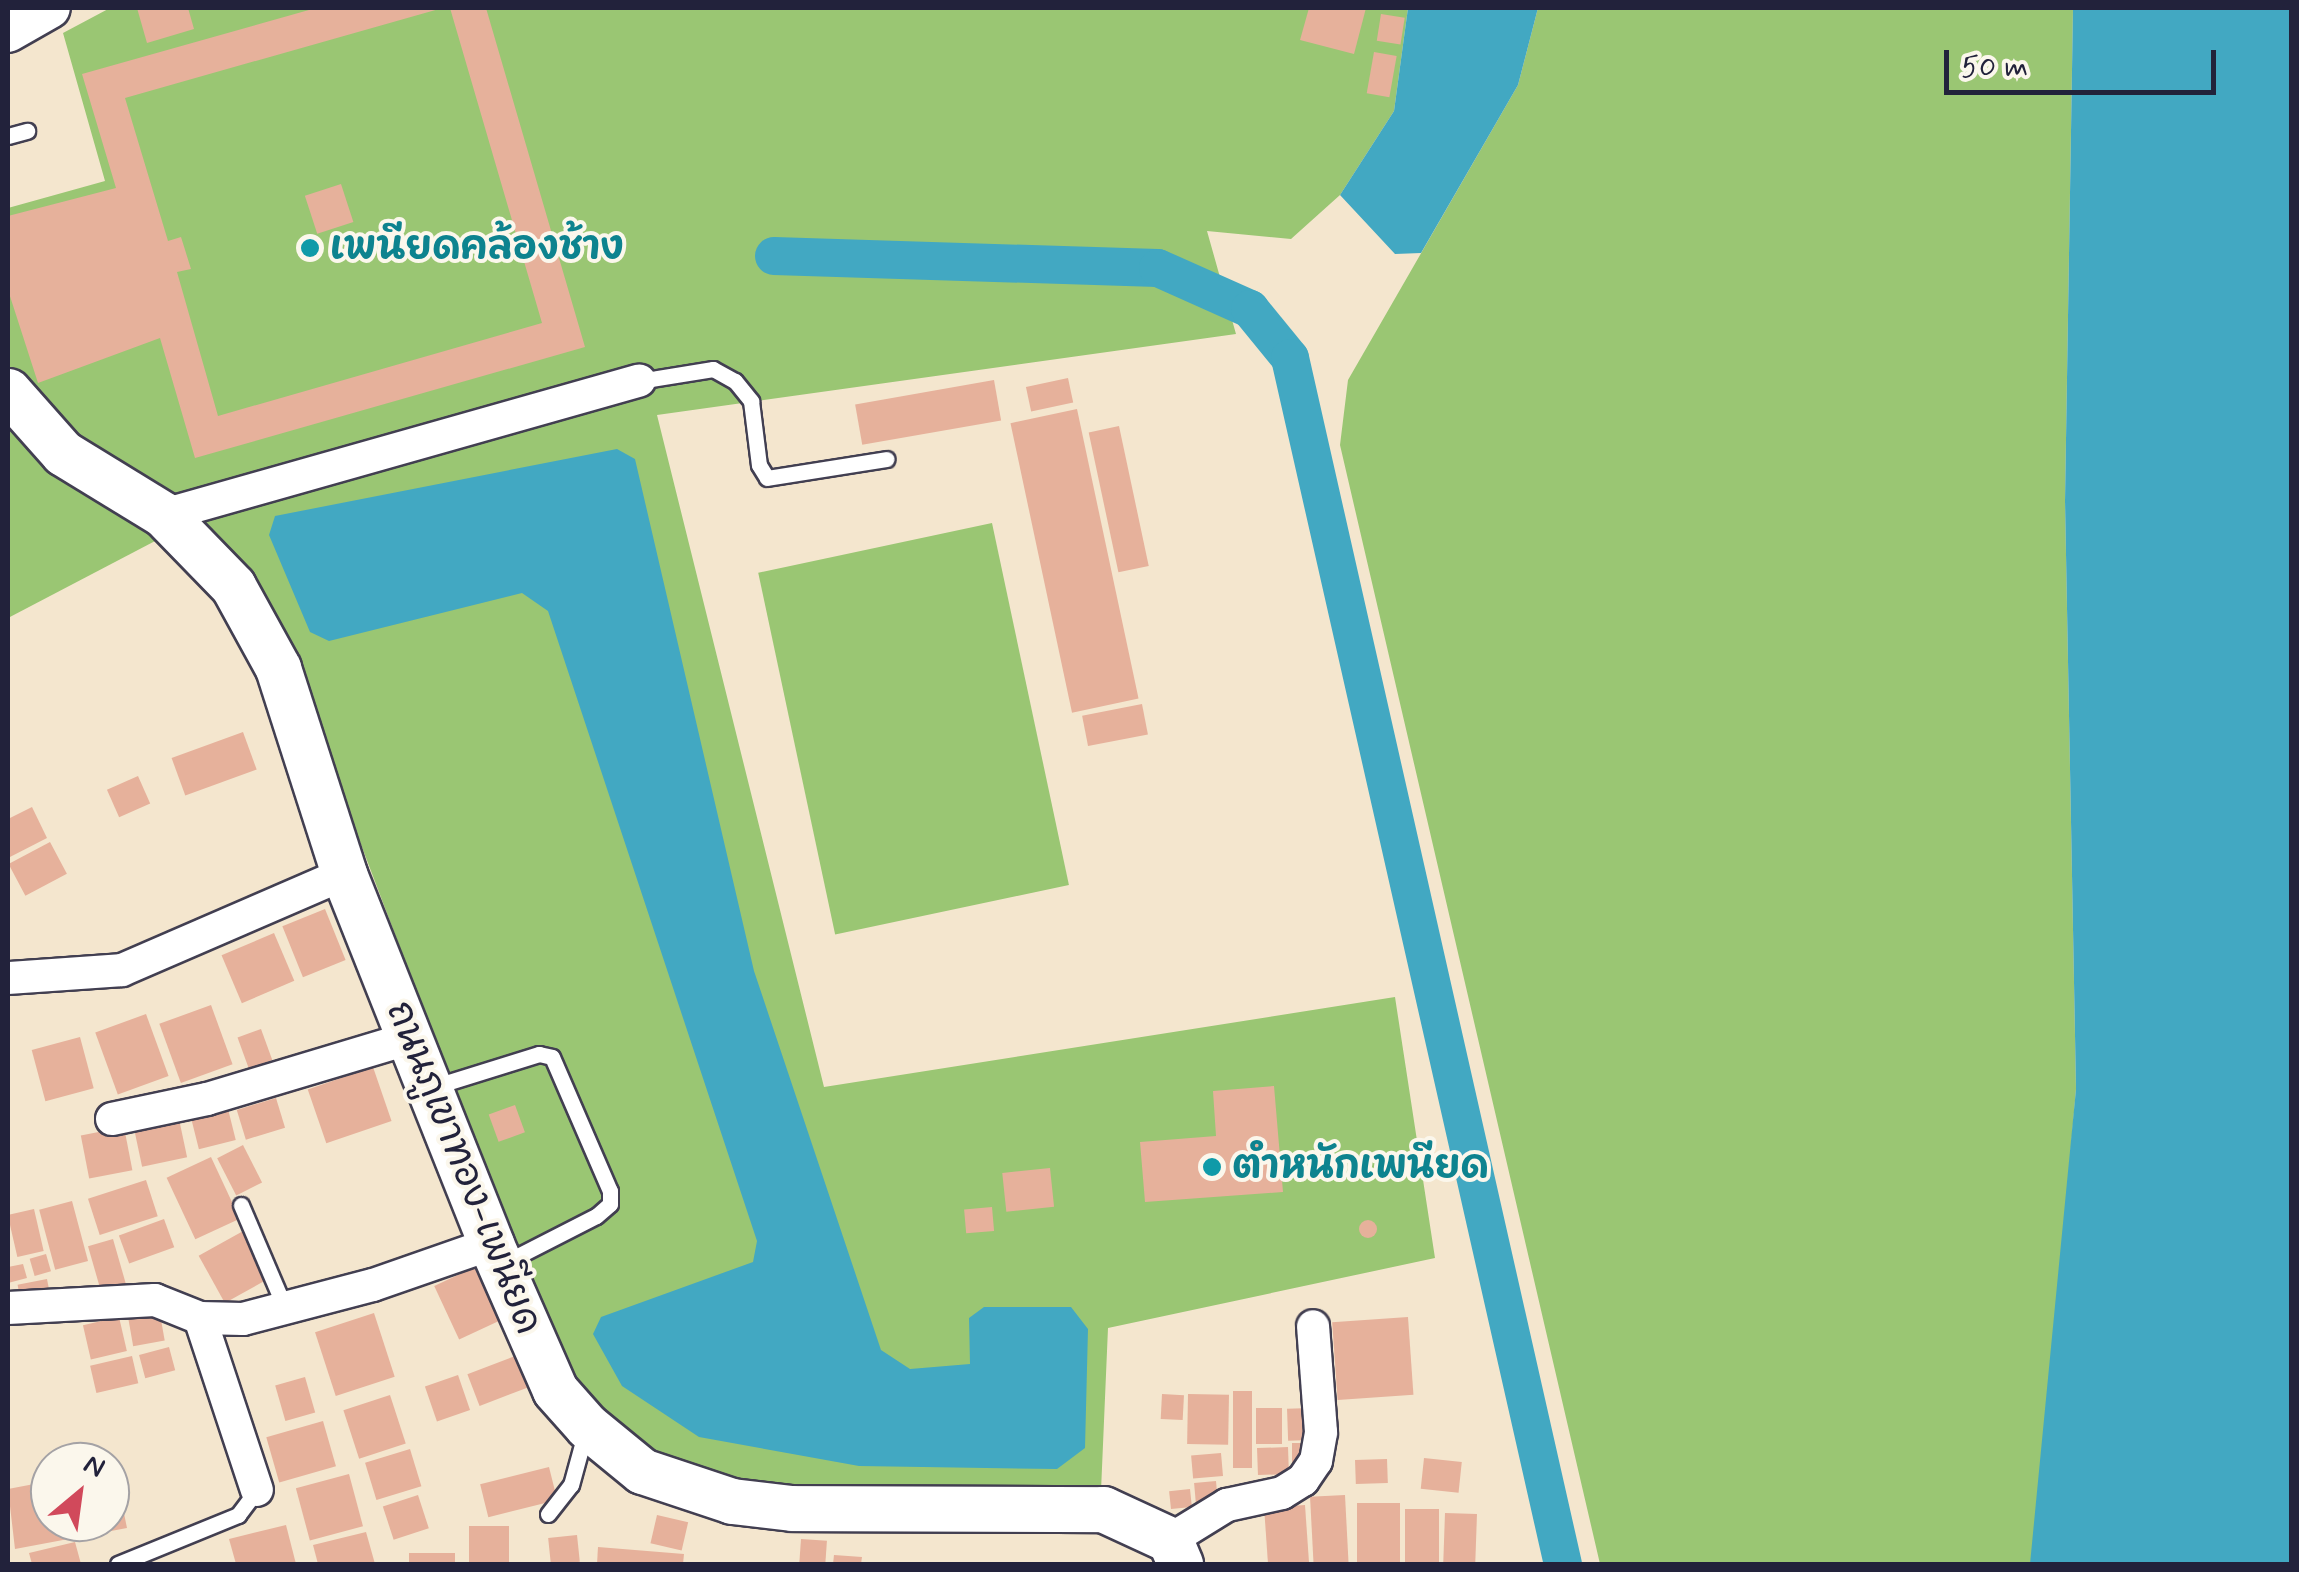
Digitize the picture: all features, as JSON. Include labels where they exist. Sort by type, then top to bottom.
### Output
[{"type":"main road","name":"ถนนภูเขาทอง-เพนียด","points":[[8,390],[63,452],[164,516],[232,586],[278,668],[344,874],[496,1254],[555,1390],[587,1426],[642,1471],[732,1500],[792,1508],[1104,1509],[1175,1552]]},
{"type":"street","points":[[8,32],[50,8]]},
{"type":"street","points":[[164,516],[639,381]]},
{"type":"street","points":[[8,978],[122,970],[344,874]]},
{"type":"street","points":[[112,1118],[207,1099],[410,1038]]},
{"type":"street","points":[[8,1308],[156,1300],[200,1318],[243,1319],[496,1254]]},
{"type":"street","points":[[200,1318],[257,1490]]},
{"type":"street","points":[[1175,1552],[1227,1505],[1282,1493],[1302,1480],[1316,1461],[1321,1432],[1314,1326]]},
{"type":"lane","points":[[8,136],[28,131]]},
{"type":"lane","points":[[639,381],[713,369],[735,382],[751,402],[758,465],[767,478],[887,459]]},
{"type":"lane","points":[[429,1088],[540,1054],[552,1057],[610,1191],[610,1204],[596,1216],[496,1254]]},
{"type":"lane","points":[[241,1205],[286,1308]]},
{"type":"lane","points":[[548,1514],[570,1485],[587,1426]]},
{"type":"lane","points":[[118,1564],[238,1515],[257,1490]]},
{"type":"green space","points":[[110,8],[1408,8],[1394,111],[1340,195],[1291,239],[1207,231],[1236,334],[657,415],[824,1087],[1395,997],[1435,1258],[1108,1328],[1101,1491],[797,1493],[695,1474],[628,1441],[578,1387],[507,1230],[293,665],[8,367],[8,208],[105,181],[63,33]]},
{"type":"green space","points":[[1538,8],[2073,8],[2065,501],[2076,1089],[2035,1564],[1600,1564],[1340,445],[1348,380],[1518,85]]},
{"type":"green space","points":[[8,427],[157,540],[8,618]]},
{"type":"green space","points":[[992,523],[1069,885],[835,935],[758,573]]},
{"type":"water","points":[[1408,8],[1538,8],[1518,85],[1421,253],[1395,254],[1340,195],[1394,111]]},
{"type":"water","points":[[2073,8],[2291,8],[2291,1564],[2030,1564],[2076,1089],[2065,501]]},
{"type":"water","points":[[617,449],[635,459],[754,971],[881,1350],[910,1369],[970,1364],[969,1318],[984,1307],[1071,1307],[1088,1329],[1085,1448],[1057,1469],[859,1466],[699,1437],[622,1386],[593,1334],[601,1317],[753,1262],[757,1241],[548,611],[522,593],[329,641],[310,632],[269,535],[275,516]]},
{"type":"building","points":[[137,8],[188,8],[194,29],[147,43]]},
{"type":"building","points":[[316,8],[439,9],[125,98],[168,241],[181,237],[191,269],[177,272],[218,416],[542,323],[450,8],[486,8],[585,347],[195,458],[160,338],[38,383],[8,290],[8,216],[116,188],[82,74]]},
{"type":"building","points":[[1309,8],[1366,8],[1354,54],[1300,40]]},
{"type":"building","points":[[1381,14],[1405,18],[1400,44],[1377,41]]},
{"type":"building","points":[[1374,52],[1397,56],[1389,97],[1367,93]]},
{"type":"building","points":[[341,184],[353,222],[317,234],[305,196]]},
{"type":"building","points":[[1068,378],[1073,402],[1031,411],[1026,387]]},
{"type":"building","points":[[994,380],[1001,420],[862,445],[855,404]]},
{"type":"building","points":[[1077,409],[1139,699],[1072,713],[1010,423]]},
{"type":"building","points":[[1119,426],[1149,566],[1118,572],[1089,432]]},
{"type":"building","points":[[1142,704],[1148,734],[1088,746],[1082,716]]},
{"type":"building","points":[[243,732],[257,770],[185,796],[172,758]]},
{"type":"building","points":[[138,776],[150,803],[119,817],[107,790]]},
{"type":"building","points":[[32,807],[47,838],[8,858],[8,819]]},
{"type":"building","points":[[50,842],[67,874],[25,896],[9,864]]},
{"type":"building","points":[[325,909],[346,960],[303,977],[282,926]]},
{"type":"building","points":[[274,933],[294,981],[242,1003],[222,955]]},
{"type":"building","points":[[211,1005],[233,1064],[181,1083],[159,1024]]},
{"type":"building","points":[[146,1014],[169,1076],[118,1094],[95,1032]]},
{"type":"building","points":[[261,1029],[272,1060],[249,1069],[238,1038]]},
{"type":"building","points":[[80,1037],[94,1088],[45,1101],[32,1050]]},
{"type":"building","points":[[373,1067],[392,1121],[326,1143],[308,1089]]},
{"type":"building","name":"ตำหนักเพนียด","points":[[1274,1086],[1283,1192],[1145,1202],[1140,1142],[1216,1136],[1213,1091]]},
{"type":"building","points":[[276,1098],[285,1128],[246,1140],[237,1110]]},
{"type":"building","points":[[515,1105],[525,1132],[499,1142],[489,1115]]},
{"type":"building","points":[[228,1109],[236,1140],[199,1149],[191,1118]]},
{"type":"building","points":[[179,1119],[187,1157],[142,1167],[134,1129]]},
{"type":"building","points":[[124,1127],[132,1170],[89,1179],[81,1135]]},
{"type":"building","points":[[243,1145],[262,1182],[236,1196],[217,1158]]},
{"type":"building","points":[[211,1157],[240,1219],[195,1239],[167,1178]]},
{"type":"building","points":[[1050,1168],[1054,1207],[1006,1212],[1002,1173]]},
{"type":"building","points":[[146,1180],[158,1216],[100,1235],[88,1199]]},
{"type":"building","points":[[72,1201],[88,1261],[55,1270],[39,1210]]},
{"type":"building","points":[[992,1207],[994,1231],[966,1233],[964,1209]]},
{"type":"building","points":[[34,1209],[44,1251],[17,1257],[8,1215]]},
{"type":"building","points":[[164,1219],[174,1247],[129,1264],[119,1235]]},
{"type":"building","points":[[1368,1220],[1375,1222],[1375,1236],[1368,1238],[1361,1236],[1359,1229],[1361,1222]]},
{"type":"building","points":[[245,1230],[271,1277],[225,1303],[199,1256]]},
{"type":"building","points":[[113,1239],[126,1285],[101,1292],[88,1246]]},
{"type":"building","points":[[46,1254],[51,1271],[35,1276],[30,1259]]},
{"type":"building","points":[[23,1264],[27,1278],[8,1283],[8,1267]]},
{"type":"building","points":[[475,1267],[500,1320],[459,1339],[434,1286]]},
{"type":"building","points":[[47,1279],[51,1299],[21,1304],[18,1285]]},
{"type":"building","points":[[374,1313],[395,1377],[336,1396],[315,1332]]},
{"type":"building","points":[[160,1314],[165,1341],[133,1346],[128,1320]]},
{"type":"building","points":[[119,1317],[127,1351],[91,1359],[83,1325]]},
{"type":"building","points":[[1408,1317],[1413,1395],[1338,1400],[1332,1322]]},
{"type":"building","points":[[169,1347],[175,1370],[145,1378],[139,1355]]},
{"type":"building","points":[[132,1356],[138,1383],[96,1393],[90,1366]]},
{"type":"building","points":[[515,1356],[527,1388],[480,1406],[467,1374]]},
{"type":"building","points":[[458,1375],[470,1410],[437,1421],[425,1386]]},
{"type":"building","points":[[305,1377],[315,1413],[285,1421],[275,1386]]},
{"type":"building","points":[[1233,1391],[1252,1391],[1252,1468],[1233,1468]]},
{"type":"building","points":[[1162,1394],[1184,1395],[1183,1420],[1161,1419]]},
{"type":"building","points":[[1188,1394],[1229,1395],[1228,1445],[1187,1444]]},
{"type":"building","points":[[390,1395],[406,1444],[359,1459],[343,1410]]},
{"type":"building","points":[[1256,1408],[1282,1408],[1282,1444],[1256,1444]]},
{"type":"building","points":[[1310,1408],[1311,1440],[1288,1441],[1287,1409]]},
{"type":"building","points":[[323,1421],[336,1466],[279,1482],[266,1437]]},
{"type":"building","points":[[1292,1443],[1308,1443],[1308,1464],[1292,1464]]},
{"type":"building","points":[[1288,1447],[1289,1474],[1258,1475],[1257,1448]]},
{"type":"building","points":[[410,1449],[421,1486],[376,1500],[365,1463]]},
{"type":"building","points":[[1221,1453],[1223,1476],[1193,1479],[1191,1456]]},
{"type":"building","points":[[1424,1458],[1462,1462],[1459,1493],[1421,1489]]},
{"type":"building","points":[[1387,1459],[1388,1483],[1356,1484],[1355,1460]]},
{"type":"building","points":[[549,1467],[557,1500],[488,1517],[480,1484]]},
{"type":"building","points":[[349,1474],[363,1526],[310,1540],[296,1488]]},
{"type":"building","points":[[1216,1481],[1218,1504],[1196,1506],[1194,1483]]},
{"type":"building","points":[[30,1485],[30,1542],[52,1542],[15,1549],[8,1489]]},
{"type":"building","points":[[1190,1489],[1192,1507],[1171,1509],[1169,1491]]},
{"type":"building","points":[[418,1495],[429,1528],[394,1540],[383,1506]]},
{"type":"building","points":[[1345,1495],[1349,1563],[1314,1564],[1310,1497]]},
{"type":"building","points":[[1357,1503],[1400,1503],[1400,1564],[1357,1564]]},
{"type":"building","points":[[1305,1505],[1309,1563],[1268,1564],[1264,1508]]},
{"type":"building","points":[[1405,1509],[1439,1509],[1439,1564],[1405,1564]]},
{"type":"building","points":[[1445,1513],[1477,1514],[1475,1564],[1443,1564]]},
{"type":"building","points":[[657,1515],[688,1522],[682,1550],[650,1543]]},
{"type":"building","points":[[286,1525],[296,1564],[236,1564],[229,1539]]},
{"type":"building","points":[[469,1526],[509,1526],[509,1564],[469,1564]]},
{"type":"building","points":[[366,1532],[375,1564],[318,1564],[313,1545]]},
{"type":"building","points":[[577,1535],[580,1562],[551,1564],[548,1538]]},
{"type":"building","points":[[801,1539],[827,1541],[825,1564],[799,1564]]},
{"type":"building","points":[[75,1542],[81,1564],[32,1564],[29,1553]]},
{"type":"building","points":[[598,1547],[684,1554],[683,1564],[597,1564]]},
{"type":"building","points":[[409,1553],[455,1553],[455,1564],[409,1564]]},
{"type":"building","points":[[834,1555],[862,1557],[861,1564],[833,1564]]},
{"type":"waterway","points":[[774,256],[1158,268],[1250,309],[1290,358],[1563,1564]]},
{"type":"place","name":"เพนียดคล้องช้าง","points":[[310,248]]},
{"type":"place","name":"ตำหนักเพนียด","points":[[1212,1167]]}]
